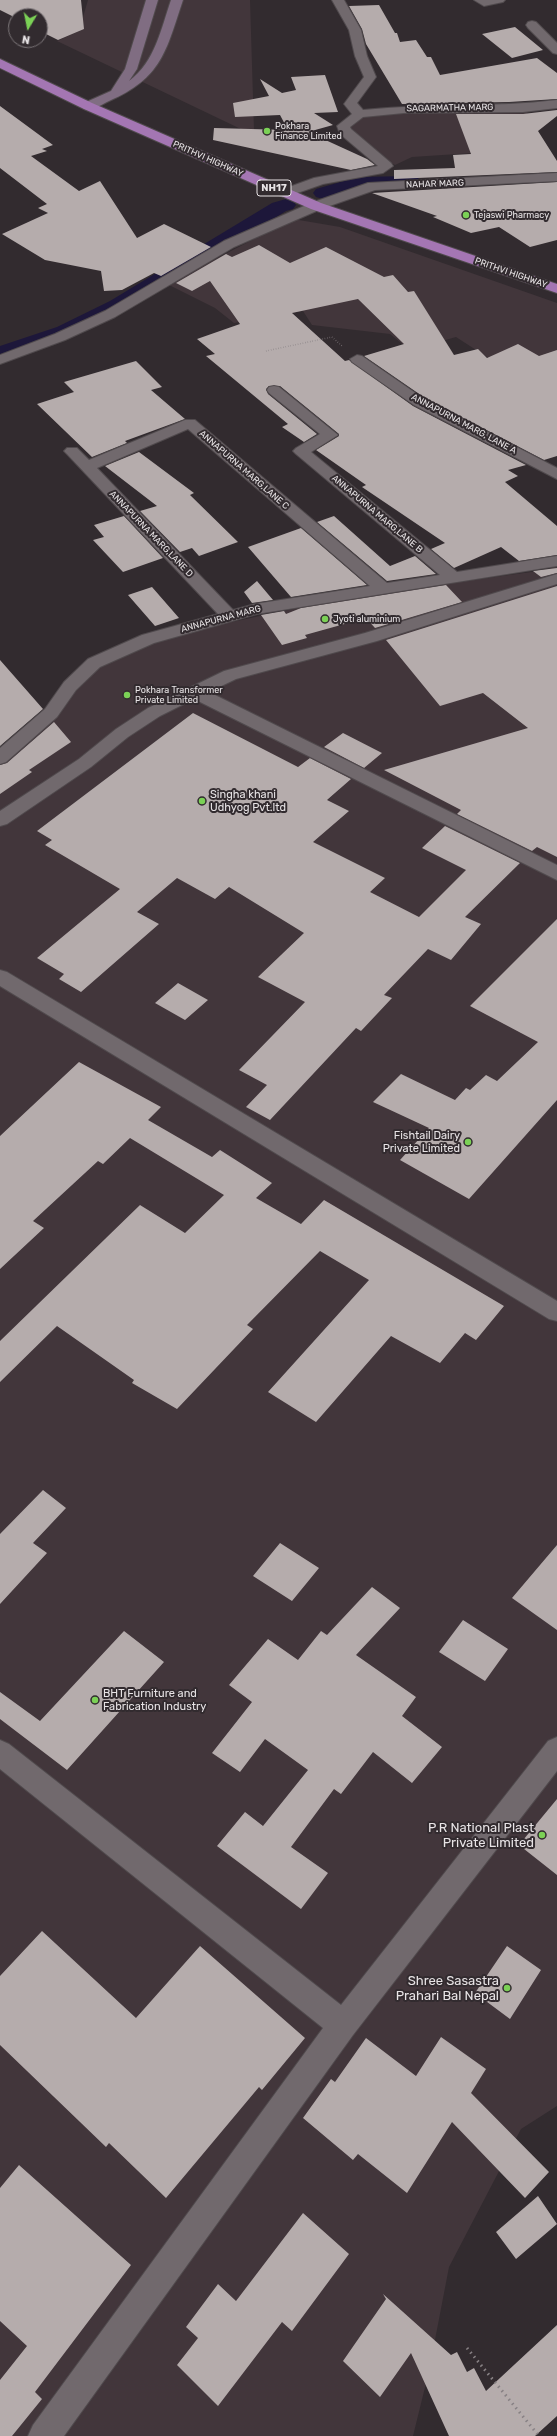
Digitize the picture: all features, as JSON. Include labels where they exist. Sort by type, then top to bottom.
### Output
[{"type":"highway","name":"PRITHVI HIGHWAY","points":[[0,63],[88,106],[316,206],[557,289]]},
{"type":"street","points":[[115,93],[125,81],[131,69],[152,0]]},
{"type":"street","points":[[88,106],[135,83],[148,72],[158,56],[177,0]]},
{"type":"street","points":[[338,0],[355,30],[361,56],[370,77],[368,83],[353,97],[350,104],[360,114]]},
{"type":"street","points":[[480,0],[484,2],[499,0]]},
{"type":"street","points":[[532,25],[557,50]]},
{"type":"street","name":"SAGARMATHA MARG","points":[[286,193],[309,183],[381,170],[386,166],[345,130],[343,126],[346,122],[360,114],[428,107],[523,108],[557,104]]},
{"type":"street","points":[[340,177],[373,186]]},
{"type":"street","name":"NAHAR MARG","points":[[0,360],[60,337],[110,314],[229,244],[316,206],[373,186],[557,177]]},
{"type":"street","name":"ANNAPURNA MARG, LANE A","points":[[357,359],[419,402],[557,474]]},
{"type":"street","name":"ANNAPURNA MARG,LANE B","points":[[274,390],[330,435],[301,451],[453,577]]},
{"type":"street","name":"ANNAPURNA MARG,LANE C","points":[[87,467],[190,423],[383,588]]},
{"type":"street","name":"ANNAPURNA MARG,LANE D","points":[[72,451],[230,617]]},
{"type":"street","name":"ANNAPURNA MARG","points":[[0,758],[51,713],[70,686],[94,663],[148,639],[256,609],[557,561]]},
{"type":"street","points":[[0,820],[85,762],[122,733],[154,712],[230,675],[371,637],[557,579]]},
{"type":"street","points":[[194,692],[557,873]]},
{"type":"street","points":[[0,977],[557,1312]]},
{"type":"street","points":[[44,2436],[343,2025],[557,1750]]},
{"type":"street","points":[[0,1753],[343,2025]]},
{"type":"path","points":[[266,351],[332,337],[357,359]]},
{"type":"path","points":[[467,2348],[539,2436]]},
{"type":"shaded area","points":[[88,0],[250,0],[254,130],[245,131],[57,41],[79,31]]},
{"type":"shaded area","points":[[529,110],[521,123],[488,152],[412,157],[395,165],[382,158],[349,130],[351,122],[362,117],[407,111]]},
{"type":"shaded area","points":[[293,219],[340,227],[557,303],[557,392],[504,368],[456,337],[410,350],[390,334],[312,325],[303,311],[234,323],[215,308],[167,284]]},
{"type":"shaded area","points":[[557,566],[557,2106],[521,2129],[449,2267],[429,2371],[413,2436],[0,2436],[0,764],[98,664],[155,641],[208,627],[355,596],[546,570]],"holes":[[[193,713],[340,789],[215,899],[61,813]]]},
{"type":"building","points":[[0,0],[81,0],[84,29],[58,40],[48,35],[48,8],[8,8],[8,14],[0,10]]},
{"type":"building","points":[[379,5],[395,33],[397,33],[400,42],[416,40],[427,57],[431,57],[440,75],[537,58],[557,73],[557,99],[509,102],[402,104],[366,44],[362,29],[349,6]]},
{"type":"building","points":[[515,27],[543,50],[512,58],[482,34]]},
{"type":"building","points":[[325,75],[338,112],[314,113],[333,125],[308,132],[367,159],[375,165],[351,170],[213,140],[214,128],[288,130],[280,115],[235,117],[233,103],[269,96],[260,79],[282,93],[296,90],[291,77]]},
{"type":"building","points":[[0,106],[53,145],[42,149],[47,151],[31,156],[79,191],[100,181],[137,238],[164,224],[211,247],[161,276],[154,273],[122,290],[104,291],[101,271],[45,260],[2,234],[48,213],[38,208],[47,204],[0,168]]},
{"type":"building","points":[[557,110],[557,116],[538,131],[557,161],[557,172],[394,179],[394,170],[455,168],[453,155],[471,154],[456,114],[523,114]]},
{"type":"building","points":[[557,182],[557,240],[530,247],[499,227],[471,233],[433,217],[437,216],[372,193]]},
{"type":"building","points":[[259,245],[290,263],[326,247],[384,277],[393,275],[408,292],[414,291],[454,355],[478,349],[487,358],[518,344],[539,356],[557,350],[557,456],[544,460],[425,398],[364,356],[404,344],[358,299],[292,313],[345,361],[349,360],[413,406],[526,465],[508,470],[518,476],[505,482],[557,526],[557,555],[519,561],[501,547],[454,568],[431,549],[445,543],[362,487],[366,485],[316,450],[339,436],[339,434],[280,386],[269,386],[266,389],[268,394],[317,434],[304,442],[282,427],[288,424],[206,356],[215,354],[197,339],[240,324],[210,281],[192,291],[176,283],[226,254],[232,257]]},
{"type":"building","points":[[136,361],[162,387],[151,390],[185,419],[125,441],[127,443],[92,457],[37,404],[74,392],[64,382]]},
{"type":"building","points":[[139,452],[194,493],[190,495],[238,542],[199,556],[192,548],[180,552],[140,511],[157,506],[105,466]]},
{"type":"building","points":[[124,516],[163,558],[123,572],[93,540],[104,537],[94,525]]},
{"type":"building","points":[[334,516],[390,566],[415,556],[436,574],[387,581],[317,522]]},
{"type":"building","points":[[301,528],[367,585],[291,597],[248,547]]},
{"type":"building","points":[[557,568],[557,573],[541,577],[533,571]]},
{"type":"building","points":[[257,581],[273,600],[252,603],[244,592]]},
{"type":"building","points":[[446,585],[462,602],[375,628],[366,618],[305,635],[307,638],[282,645],[261,615],[284,611],[286,614],[301,608]]},
{"type":"building","points":[[557,586],[557,857],[537,847],[532,851],[457,814],[461,810],[384,770],[528,728],[483,693],[440,706],[386,640]]},
{"type":"building","points":[[152,587],[179,618],[155,626],[128,595]]},
{"type":"building","points":[[0,660],[43,709],[0,746]]},
{"type":"building","points":[[193,713],[298,767],[310,758],[351,779],[327,800],[349,811],[313,842],[385,878],[370,892],[419,917],[466,870],[422,848],[445,826],[520,863],[465,917],[481,924],[451,960],[428,949],[384,995],[392,998],[361,1031],[356,1028],[270,1120],[246,1107],[267,1085],[239,1070],[305,1002],[258,977],[304,933],[229,887],[215,899],[177,878],[137,912],[159,924],[81,992],[59,979],[64,974],[37,958],[120,889],[45,845],[52,840],[37,831]]},
{"type":"building","points":[[54,722],[71,742],[29,770],[32,772],[0,794],[0,765],[7,763]]},
{"type":"building","points":[[343,733],[382,753],[364,768],[324,747]]},
{"type":"building","points":[[557,919],[557,1100],[469,1199],[400,1160],[429,1128],[373,1102],[401,1074],[455,1100],[466,1088],[470,1090],[486,1075],[497,1081],[538,1042],[470,1006]]},
{"type":"building","points":[[178,983],[208,1000],[185,1020],[155,1003]]},
{"type":"building","points":[[79,1062],[161,1107],[148,1120],[212,1157],[220,1150],[272,1183],[256,1198],[301,1224],[324,1200],[504,1306],[476,1340],[465,1333],[440,1363],[391,1336],[316,1422],[268,1392],[369,1280],[320,1251],[247,1325],[253,1329],[177,1409],[132,1383],[134,1380],[57,1326],[0,1382],[0,1341],[140,1205],[185,1233],[224,1195],[130,1138],[103,1164],[98,1161],[33,1221],[44,1228],[0,1269],[0,1136]]},
{"type":"building","points":[[43,1490],[66,1508],[33,1543],[47,1553],[0,1604],[0,1534]]},
{"type":"building","points":[[280,1543],[319,1568],[292,1601],[253,1576]]},
{"type":"building","points":[[557,1545],[557,1630],[512,1598]]},
{"type":"building","points":[[372,1587],[400,1608],[356,1655],[416,1697],[402,1716],[442,1747],[412,1783],[373,1752],[341,1794],[334,1789],[291,1847],[328,1873],[301,1909],[217,1846],[245,1812],[263,1826],[308,1770],[265,1739],[240,1772],[212,1753],[252,1702],[229,1685],[268,1639],[298,1660],[321,1631],[327,1635]]},
{"type":"building","points":[[463,1620],[508,1649],[485,1681],[439,1652]]},
{"type":"building","name":"BHT Furniture and Fabrication Industry","points":[[124,1631],[164,1662],[67,1770],[0,1719],[0,1692],[40,1721]]},
{"type":"building","name":"P.R National Plast Private Limited","points":[[557,1799],[557,1875],[519,1845]]},
{"type":"building","points":[[42,1931],[136,2018],[200,1946],[305,2038],[262,2090],[259,2087],[166,2198],[109,2143],[106,2147],[0,2045],[0,1976]]},
{"type":"building","points":[[507,1946],[541,1970],[510,2019],[475,1993]]},
{"type":"building","points":[[441,2037],[486,2069],[471,2093],[549,2172],[525,2198],[452,2122],[407,2193],[358,2154],[353,2160],[303,2118],[331,2079],[335,2082],[366,2038],[416,2076]]},
{"type":"building","points":[[19,2165],[131,2265],[35,2392],[42,2399],[12,2436],[0,2436],[0,2380],[27,2346],[0,2321],[0,2188]]},
{"type":"building","points":[[538,2196],[557,2224],[516,2259],[496,2232]]},
{"type":"building","points":[[303,2213],[349,2254],[292,2331],[282,2322],[218,2406],[177,2365],[198,2338],[186,2327],[218,2284],[236,2301]]},
{"type":"building","points":[[383,2294],[451,2355],[457,2352],[467,2372],[474,2368],[486,2391],[557,2325],[557,2416],[535,2436],[449,2436],[411,2353],[380,2397],[343,2361],[386,2299]]},
{"type":"waterway","points":[[323,193],[358,183],[411,182]]},
{"type":"waterway","points":[[0,353],[64,331],[117,305],[279,207],[286,205]]},
{"type":"place","name":"Pokhara Finance Limited","points":[[267,131]]},
{"type":"place","name":"Tejaswi Pharmacy","points":[[466,215]]},
{"type":"place","name":"Jyoti aluminium","points":[[325,619]]},
{"type":"place","name":"Pokhara Transformer Private Limited","points":[[127,695]]},
{"type":"place","name":"Singha khani Udhyog Pvt.ltd","points":[[202,801]]},
{"type":"place","name":"Fishtail Dairy Private Limited","points":[[468,1142]]},
{"type":"place","name":"BHT Furniture and Fabrication Industry","points":[[95,1700]]},
{"type":"place","name":"P.R National Plast Private Limited","points":[[542,1835]]},
{"type":"place","name":"Shree Sasastra Prahari Bal Nepal","points":[[507,1988]]}]
